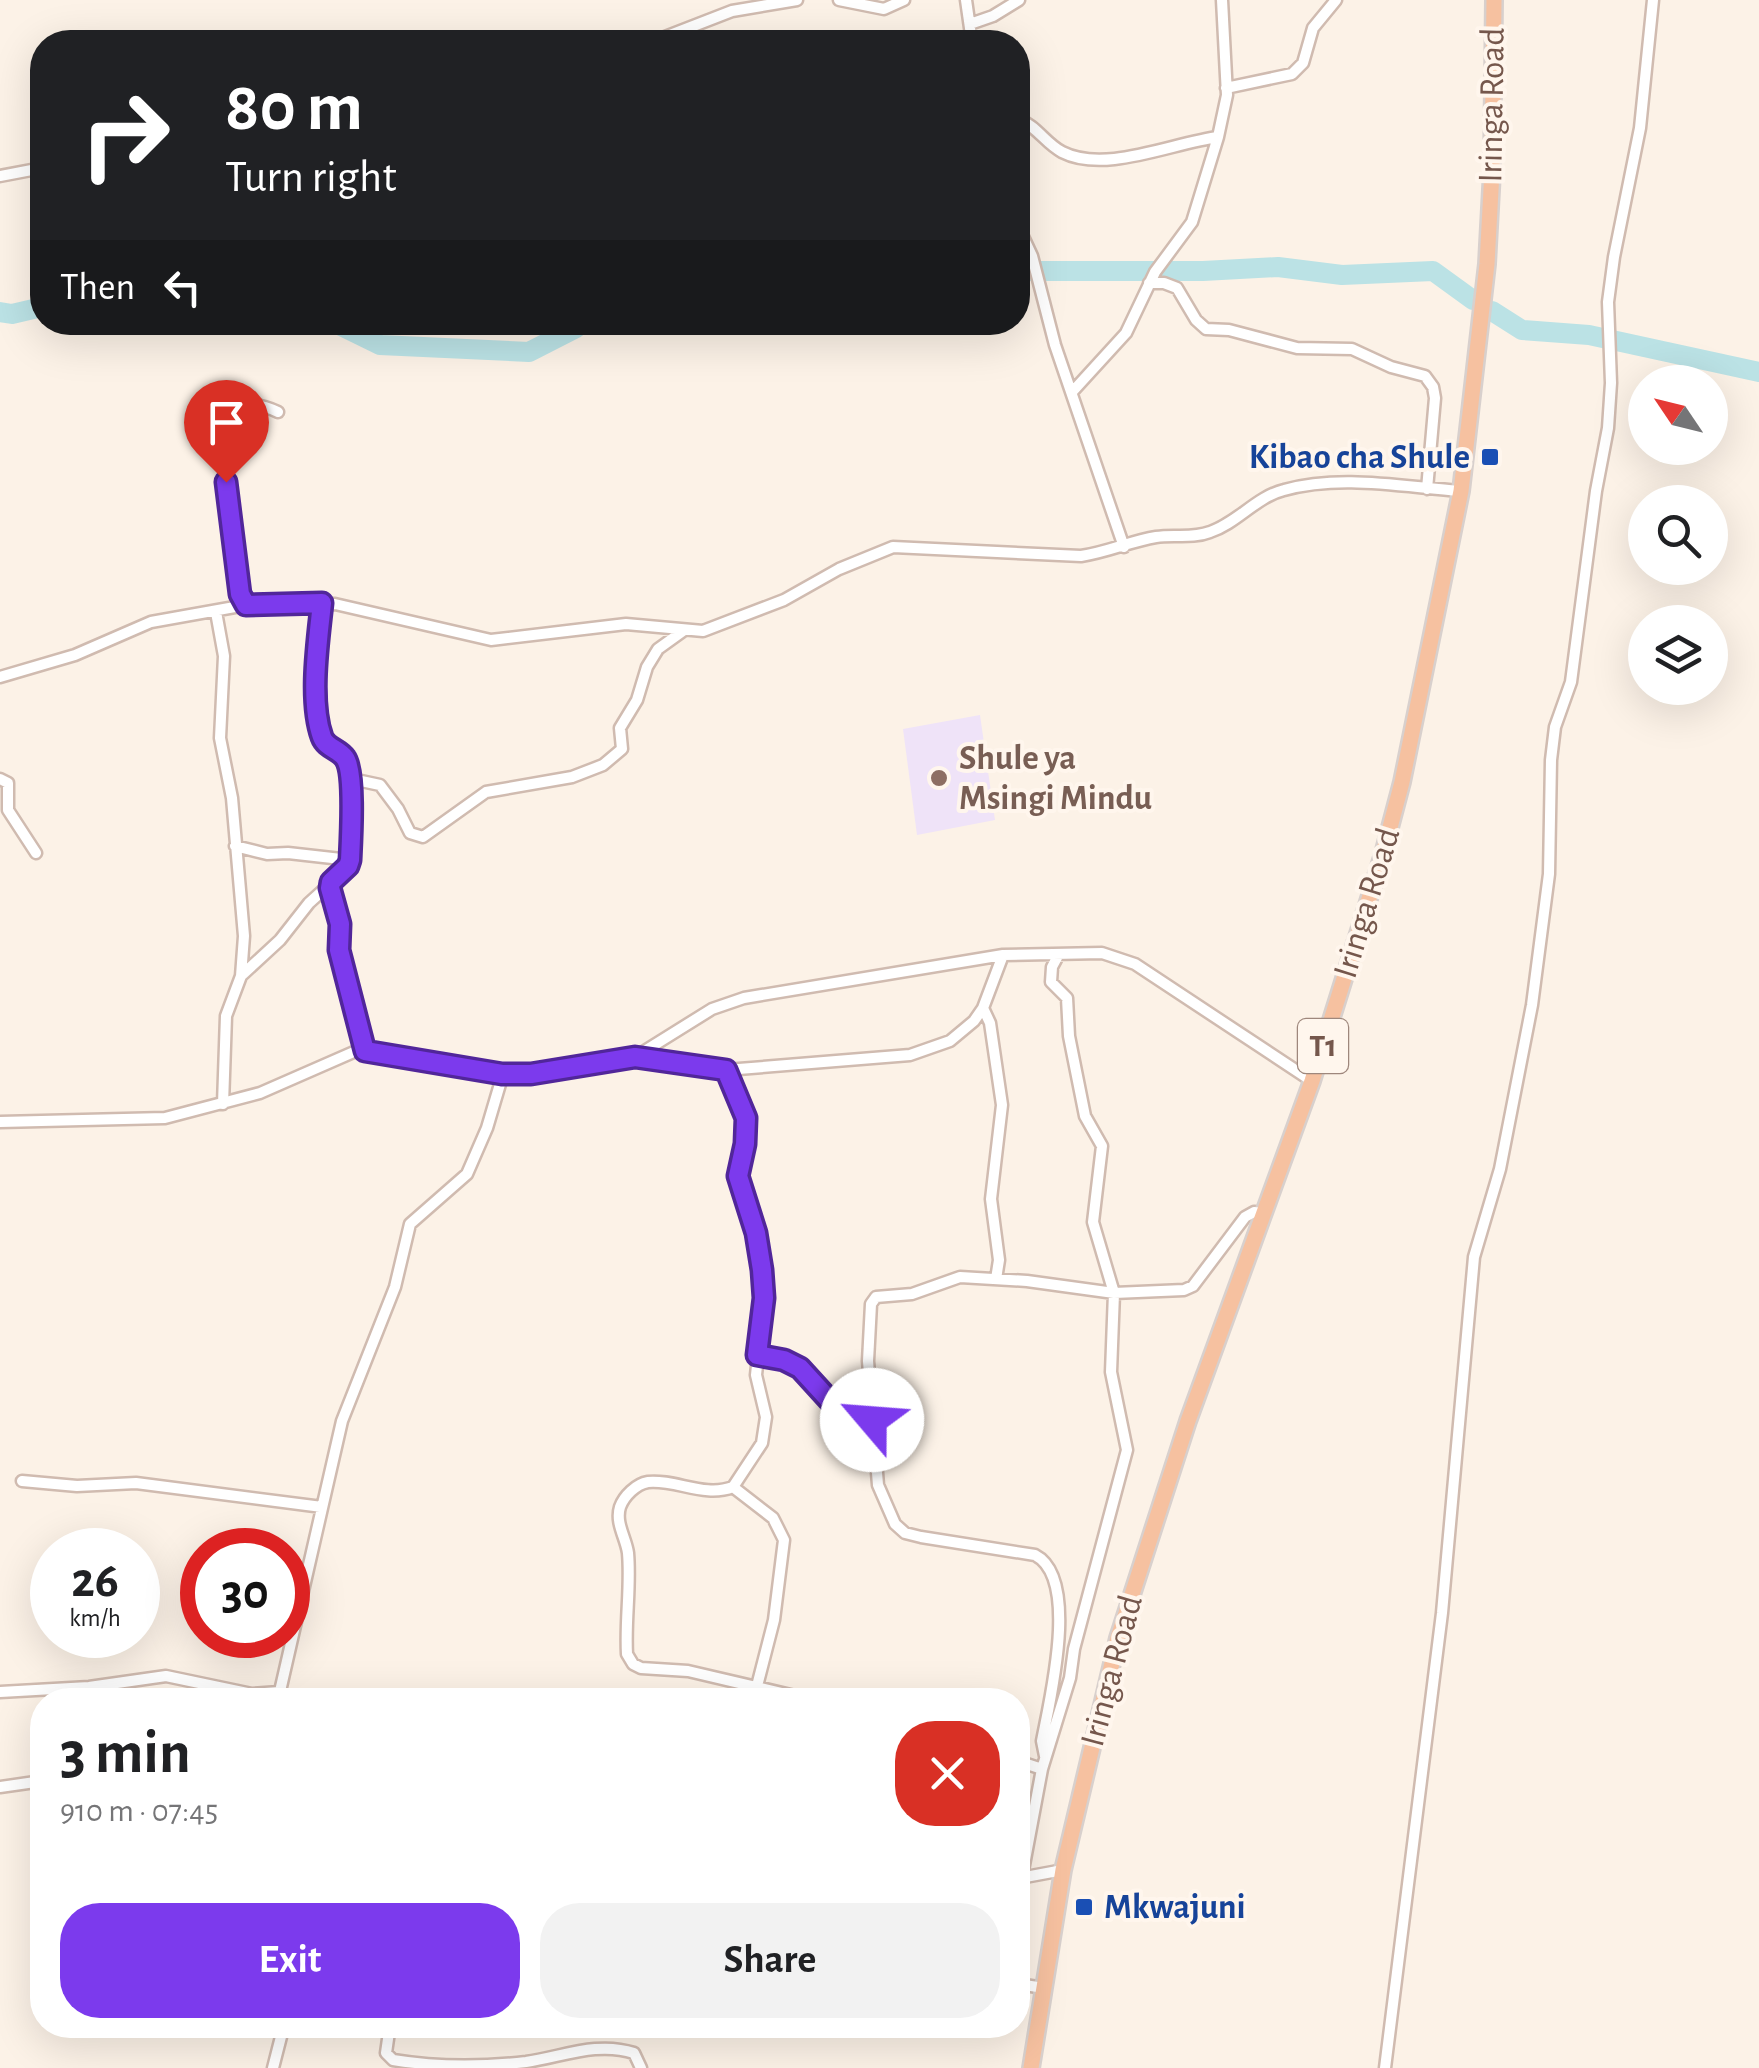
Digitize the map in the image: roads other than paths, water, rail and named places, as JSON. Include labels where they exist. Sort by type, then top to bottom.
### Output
[{"type":"highway","name":"Iringa Road","points":[[1031,2068],[1063,1870],[1118,1638],[1188,1421],[1312,1081],[1384,854],[1402,782],[1461,492],[1487,264],[1493,154],[1494,0]]},
{"type":"street","points":[[683,30],[732,11],[797,0]]},
{"type":"street","points":[[839,0],[884,8],[904,0]]},
{"type":"street","points":[[966,0],[971,30]]},
{"type":"street","points":[[970,24],[1020,0]]},
{"type":"street","points":[[1073,391],[1126,333],[1149,283],[1190,227],[1218,137],[1226,88],[1222,0]]},
{"type":"street","points":[[1226,88],[1292,74],[1299,69],[1313,28],[1336,0]]},
{"type":"street","points":[[1384,2068],[1442,1613],[1474,1257],[1500,1169],[1542,934],[1552,831],[1550,760],[1555,727],[1574,663],[1608,428],[1608,302],[1640,128],[1653,0]]},
{"type":"street","points":[[1030,125],[1066,154],[1104,160],[1218,137]]},
{"type":"street","points":[[0,176],[30,170]]},
{"type":"street","points":[[1030,252],[1055,344],[1124,547]]},
{"type":"street","points":[[1149,283],[1176,288],[1196,320],[1206,328],[1297,348],[1352,348],[1388,366],[1425,376],[1435,398],[1427,489]]},
{"type":"street","points":[[246,605],[238,581],[224,464],[212,426],[236,405],[264,406],[278,412]]},
{"type":"street","points":[[0,678],[75,656],[152,622],[246,605],[322,603],[400,617],[481,640],[626,624],[702,631],[777,603],[839,569],[893,547],[1062,557],[1124,547],[1156,537],[1212,532],[1265,498],[1294,488],[1339,482],[1461,492]]},
{"type":"street","points":[[241,976],[280,940],[350,860],[352,779],[345,757],[322,736],[316,693],[322,603]]},
{"type":"street","points":[[216,612],[224,656],[220,738],[232,798],[244,936],[241,976],[226,1016],[223,1104]]},
{"type":"street","points":[[352,779],[380,784],[410,833],[423,838],[488,791],[572,777],[603,765],[622,749],[622,721],[637,700],[654,655],[683,632]]},
{"type":"street","points":[[0,779],[8,783],[8,810],[36,853]]},
{"type":"street","points":[[235,846],[267,854],[288,852],[350,860]]},
{"type":"street","points":[[330,884],[340,924],[339,950],[365,1051]]},
{"type":"street","points":[[635,1057],[728,1002],[1003,955],[1102,953],[1135,964],[1312,1081]]},
{"type":"street","points":[[1030,1828],[1045,1756],[1070,1678],[1074,1649],[1124,1468],[1126,1438],[1112,1372],[1114,1293],[1092,1222],[1102,1146],[1085,1116],[1068,1036],[1068,998],[1051,982],[1052,967],[1060,954]]},
{"type":"street","points":[[0,1122],[165,1118],[260,1093],[351,1052],[365,1051],[502,1074],[531,1074],[635,1057],[726,1070],[910,1056],[950,1041],[974,1021],[983,1008],[1003,955]]},
{"type":"street","points":[[983,1008],[990,1023],[1002,1105],[990,1199],[1000,1260],[996,1279]]},
{"type":"street","points":[[726,1070],[746,1118],[738,1176],[756,1233],[764,1298],[757,1385],[765,1405],[765,1428],[754,1458],[732,1487]]},
{"type":"street","points":[[280,1688],[342,1421],[395,1288],[410,1224],[466,1174],[487,1128],[502,1074]]},
{"type":"street","points":[[1045,1756],[1042,1741],[1060,1618],[1058,1590],[1050,1564],[1035,1555],[904,1533],[890,1516],[878,1485],[872,1420],[868,1361],[873,1300],[912,1294],[960,1278],[1114,1293],[1190,1289],[1245,1217],[1262,1213]]},
{"type":"street","points":[[757,1355],[784,1360],[800,1368],[831,1402],[872,1420]]},
{"type":"street","points":[[22,1480],[77,1486],[136,1483],[322,1507]]},
{"type":"street","points":[[756,1686],[774,1620],[783,1533],[773,1518],[732,1487],[702,1490],[650,1482],[634,1488],[623,1501],[618,1520],[627,1546],[630,1574],[627,1654],[633,1664],[688,1671],[764,1688]]},
{"type":"street","points":[[71,1688],[166,1676],[223,1688]]},
{"type":"street","points":[[0,1692],[30,1690]]},
{"type":"street","points":[[1030,1765],[1042,1769]]},
{"type":"street","points":[[0,1787],[30,1783]]},
{"type":"street","points":[[1030,1876],[1063,1870]]},
{"type":"street","points":[[1030,1986],[1044,1988]]},
{"type":"street","points":[[273,2068],[281,2038]]},
{"type":"street","points":[[388,2038],[386,2053],[392,2060],[446,2066],[499,2064],[610,2049],[631,2052],[640,2068]]},
{"type":"waterway","points":[[1030,271],[1278,267],[1342,275],[1433,271],[1473,300]]},
{"type":"waterway","points":[[0,312],[30,310]]},
{"type":"waterway","points":[[1492,311],[1522,330],[1589,335],[1759,372]]},
{"type":"waterway","points":[[360,335],[380,345],[529,352],[562,335]]},
{"type":"place","name":"Kibao cha Shule","points":[[1490,457]]},
{"type":"place","name":"Shule ya Msingi Mindu","points":[[939,778]]},
{"type":"place","name":"Mkwajuni","points":[[1084,1907]]}]
